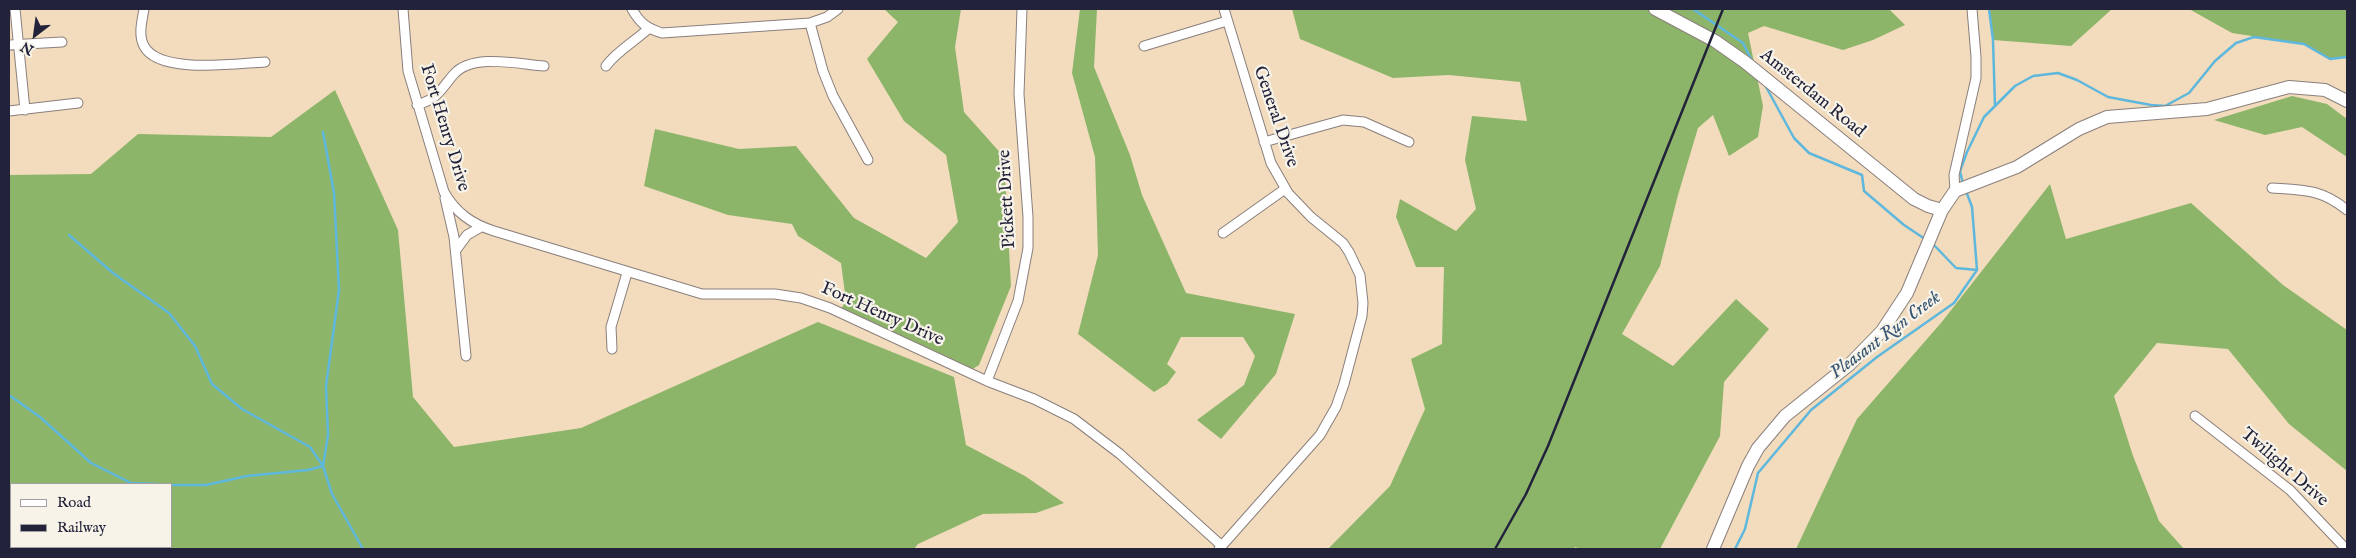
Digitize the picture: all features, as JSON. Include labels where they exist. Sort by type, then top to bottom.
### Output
[{"type":"street","points":[[15,9],[25,110]]},
{"type":"street","points":[[144,9],[141,35],[144,48],[154,57],[170,63],[185,65],[265,62]]},
{"type":"street","name":"Fort Henry Drive","points":[[404,9],[408,71],[417,105],[444,192],[462,215],[481,227],[702,294],[775,294],[815,302],[987,381],[1055,408],[1095,433],[1220,548]]},
{"type":"street","points":[[632,9],[640,23],[648,29],[662,33],[810,24],[827,18],[838,9]]},
{"type":"street","name":"Pickett Drive","points":[[987,381],[1018,301],[1028,248],[1019,94],[1022,9]]},
{"type":"street","name":"General Drive","points":[[1220,548],[1320,435],[1336,407],[1362,316],[1363,302],[1360,275],[1349,252],[1343,243],[1311,217],[1285,189],[1271,163],[1224,9]]},
{"type":"street","name":"Amsterdam Road","points":[[1655,9],[1707,37],[1745,62],[1914,199],[1942,210]]},
{"type":"street","points":[[1957,189],[1954,175],[1976,78],[1972,9]]},
{"type":"street","points":[[1144,46],[1227,21]]},
{"type":"street","points":[[810,24],[823,71],[833,96],[868,160]]},
{"type":"street","points":[[606,66],[614,56],[648,29]]},
{"type":"street","points":[[9,45],[62,42]]},
{"type":"street","points":[[417,105],[436,97],[454,74],[468,64],[483,61],[544,66]]},
{"type":"street","points":[[1713,549],[1748,466],[1758,448],[1785,416],[1850,364],[1882,331],[1908,293],[1942,210],[1957,189],[2017,166],[2079,129],[2107,117],[2207,109],[2276,90],[2300,86],[2325,90],[2347,101]]},
{"type":"street","points":[[9,112],[78,103]]},
{"type":"street","points":[[1264,142],[1343,120],[1364,122],[1409,142]]},
{"type":"street","points":[[2272,188],[2319,192],[2334,199],[2347,210]]},
{"type":"street","points":[[1223,233],[1285,189]]},
{"type":"street","points":[[444,192],[456,250],[466,356]]},
{"type":"street","points":[[456,250],[466,235],[481,227]]},
{"type":"street","points":[[612,348],[611,327],[628,273]]},
{"type":"street","name":"Twilight Drive","points":[[2195,416],[2294,494],[2346,549]]},
{"type":"green space","points":[[884,9],[961,9],[955,47],[964,112],[1004,157],[1011,286],[979,365],[968,372],[839,312],[846,301],[841,263],[798,236],[792,224],[728,215],[644,186],[655,129],[739,149],[796,146],[854,218],[926,258],[958,222],[946,155],[904,121],[867,59],[898,22]]},
{"type":"green space","points":[[1080,9],[1097,9],[1094,67],[1130,155],[1142,195],[1186,293],[1295,314],[1276,374],[1221,439],[1197,420],[1244,385],[1255,356],[1243,337],[1181,337],[1167,364],[1176,372],[1167,384],[1154,392],[1078,334],[1098,255],[1095,157],[1072,73]]},
{"type":"green space","points":[[1292,9],[1889,9],[1905,25],[1873,40],[1843,50],[1764,26],[1748,33],[1763,106],[1758,137],[1729,156],[1713,115],[1698,128],[1660,266],[1622,334],[1673,366],[1736,299],[1769,329],[1724,382],[1720,436],[1660,549],[1581,549],[1575,547],[1574,549],[1328,549],[1390,486],[1425,409],[1411,359],[1442,344],[1444,267],[1416,267],[1396,217],[1400,199],[1456,231],[1476,209],[1465,160],[1472,116],[1527,121],[1520,82],[1449,75],[1393,78],[1300,39]]},
{"type":"green space","points":[[1989,9],[2112,9],[2071,46],[1993,40]]},
{"type":"green space","points":[[2189,9],[2347,9],[2347,57],[2330,59],[2304,44],[2232,33]]},
{"type":"green space","points":[[335,90],[398,230],[413,397],[454,447],[581,428],[818,322],[954,377],[966,445],[1025,476],[1064,503],[1036,513],[983,514],[918,544],[914,549],[9,549],[9,175],[91,174],[138,134],[271,137]]},
{"type":"green space","points":[[2292,96],[2327,104],[2347,119],[2347,157],[2302,127],[2265,135],[2214,120]]},
{"type":"green space","points":[[2050,184],[2066,239],[2191,203],[2283,285],[2347,330],[2347,471],[2289,424],[2228,349],[2157,343],[2114,396],[2133,456],[2159,521],[2184,549],[1796,549],[1857,419],[1941,323]]},
{"type":"waterway","points":[[1693,9],[1743,43],[1752,61]]},
{"type":"waterway","name":"Pleasant Run Creek","points":[[1989,9],[1993,40],[1995,106]]},
{"type":"waterway","points":[[1963,184],[1960,171],[1984,117],[2015,86],[2033,76],[2058,73],[2077,80],[2108,97],[2165,106],[2189,93],[2215,61],[2236,43],[2254,37],[2304,44],[2330,59],[2347,57]]},
{"type":"waterway","points":[[1765,85],[1794,138],[1809,153],[1862,175],[1864,191],[1904,225],[1925,239]]},
{"type":"waterway","points":[[172,485],[206,485],[247,476],[308,470],[323,466],[328,435],[326,386],[339,290],[334,193],[323,132]]},
{"type":"waterway","name":"Pleasant Run Creek","points":[[1735,549],[1745,529],[1758,473],[1811,410],[1877,357],[1954,303],[1977,270],[1972,207],[1966,191]]},
{"type":"waterway","points":[[69,235],[113,273],[169,313],[195,346],[212,384],[242,409],[310,447],[323,466],[332,494],[363,549]]},
{"type":"waterway","points":[[1932,243],[1956,268],[1977,270]]},
{"type":"waterway","points":[[9,395],[40,417],[91,463],[131,483]]},
{"type":"railway","points":[[1495,549],[1526,494],[1548,446],[1723,9]]}]
